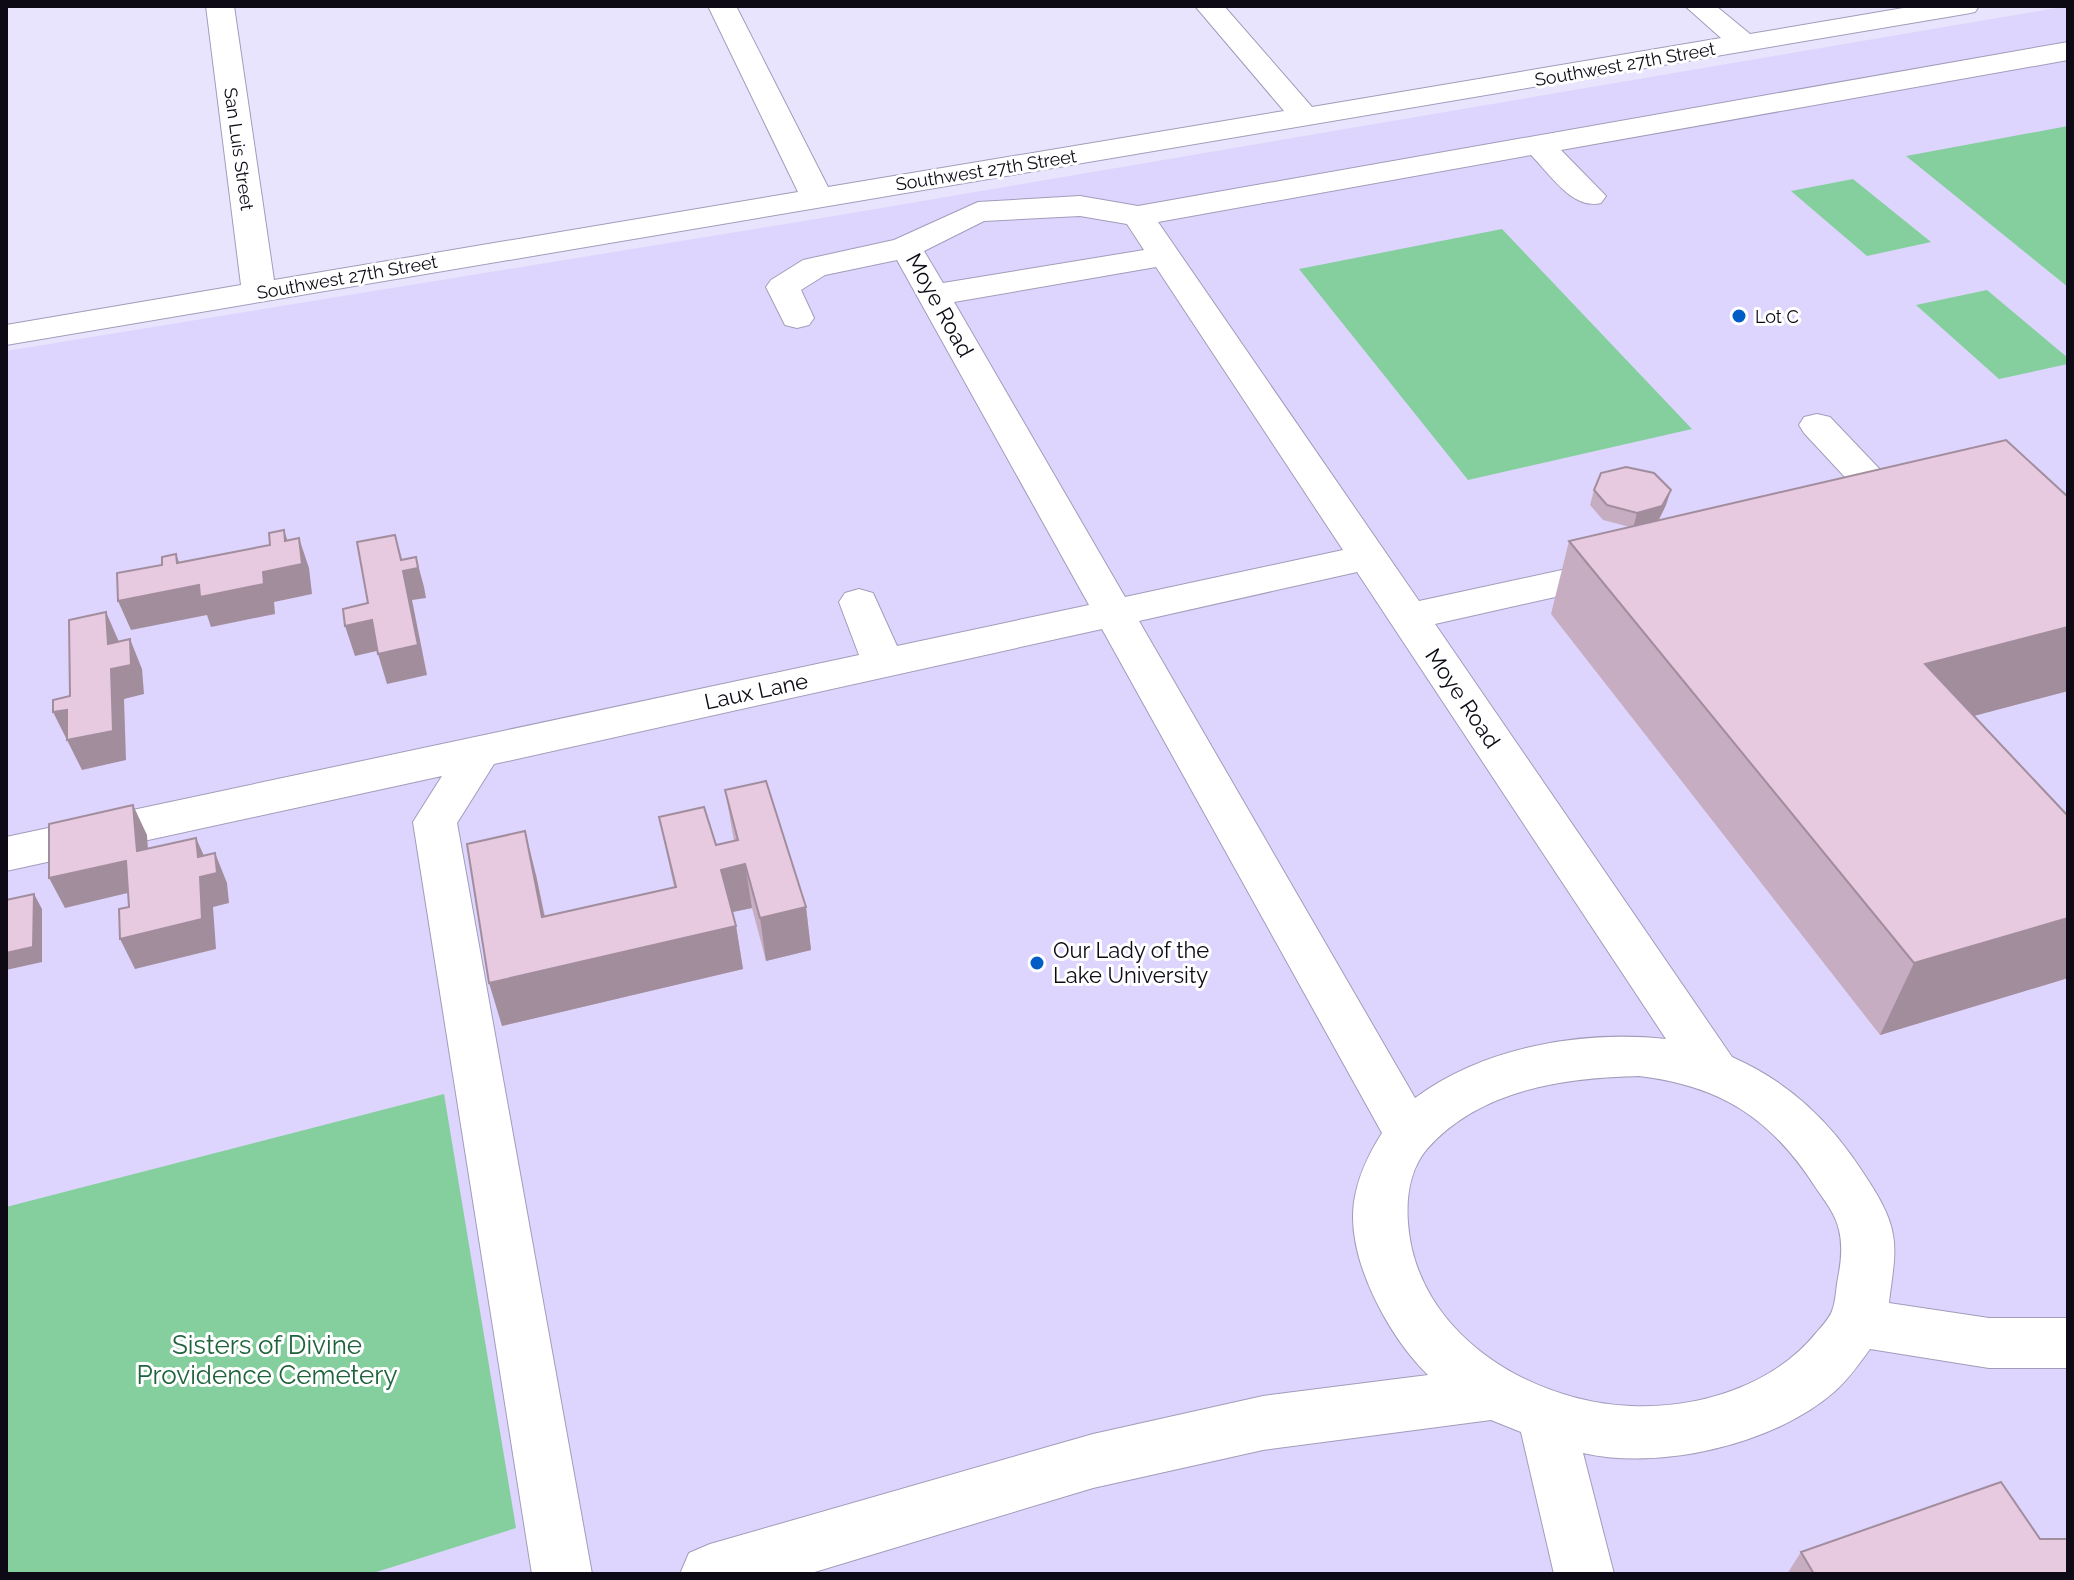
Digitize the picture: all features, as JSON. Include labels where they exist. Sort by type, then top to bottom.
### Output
[{"type":"street","name":"San Luis Street","points":[[220,6],[259,292]]},
{"type":"street","points":[[722,6],[817,198]]},
{"type":"street","points":[[1209,6],[1306,118]]},
{"type":"street","points":[[1699,6],[1744,43]]},
{"type":"street","name":"Southwest 27th Street","points":[[6,335],[1965,6]]},
{"type":"street","points":[[1138,216],[2068,51]]},
{"type":"street","points":[[1538,145],[1590,196]]},
{"type":"street","name":"Moye Road","points":[[1409,1134],[906,247],[978,212],[1080,206],[1138,216],[1714,1071]]},
{"type":"street","points":[[797,318],[783,287],[815,267],[906,247]]},
{"type":"street","points":[[934,295],[1165,256]]},
{"type":"street","points":[[1817,425],[1912,506],[1851,519]]},
{"type":"street","name":"Laux Lane","points":[[6,854],[1368,557]]},
{"type":"street","points":[[1408,617],[1652,563]]},
{"type":"street","points":[[859,602],[883,663]]},
{"type":"street","points":[[480,752],[435,822],[562,1574]]},
{"type":"street","points":[[1592,1057],[1653,1057],[1714,1071],[1772,1105],[1820,1149],[1860,1212],[1867,1234],[1868,1263],[1857,1322],[1812,1376],[1764,1404],[1710,1422],[1654,1433],[1611,1432],[1520,1403],[1470,1375],[1423,1331],[1402,1301],[1393,1281],[1382,1238],[1380,1206],[1391,1161],[1409,1134],[1444,1104],[1515,1071],[1592,1057]]},
{"type":"street","points":[[1857,1322],[1933,1336],[2038,1346],[2068,1343]]},
{"type":"street","points":[[710,1574],[1093,1461],[1263,1423],[1520,1403]]},
{"type":"street","points":[[1520,1403],[1584,1574]]},
{"type":"shaded area","name":"Our Lady of the Lake University","points":[[2068,6],[2068,1574],[6,1574],[6,351],[822,218]]},
{"type":"green space","points":[[2068,126],[2068,287],[1906,156]]},
{"type":"green space","points":[[1853,179],[1931,242],[1867,256],[1791,191]]},
{"type":"green space","points":[[1502,229],[1692,429],[1468,480],[1299,269]]},
{"type":"green space","points":[[1987,290],[2068,358],[2068,364],[1999,379],[1916,305]]},
{"type":"green space","name":"Sisters of Divine Providence Cemetery","points":[[444,1094],[516,1528],[370,1574],[6,1574],[6,1207]]},
{"type":"building","points":[[2006,440],[2068,497],[2068,627],[1925,664],[2068,816],[2068,918],[1914,963],[1569,541]]},
{"type":"building","points":[[1626,467],[1654,473],[1671,490],[1662,506],[1637,513],[1607,505],[1594,490],[1601,473]]},
{"type":"building","points":[[284,530],[285,541],[299,538],[302,564],[263,572],[264,584],[200,597],[199,585],[118,601],[117,573],[162,565],[162,557],[176,554],[177,563],[270,545],[269,533]]},
{"type":"building","points":[[395,535],[401,560],[416,557],[418,568],[403,571],[418,645],[378,654],[372,620],[345,626],[343,609],[368,603],[357,542]]},
{"type":"building","points":[[106,612],[108,644],[130,639],[131,665],[111,669],[113,731],[67,740],[67,710],[53,712],[53,700],[70,696],[69,620]]},
{"type":"building","points":[[766,781],[806,907],[760,918],[745,864],[721,870],[736,926],[489,983],[467,844],[525,831],[542,917],[676,887],[659,817],[704,807],[716,845],[738,840],[725,790]]},
{"type":"building","points":[[133,805],[137,851],[196,838],[198,857],[215,853],[217,873],[200,877],[202,919],[120,939],[119,909],[129,907],[126,861],[49,878],[49,824]]},
{"type":"building","points":[[34,894],[33,947],[6,953],[6,900]]},
{"type":"building","points":[[2001,1482],[2040,1539],[2068,1539],[2068,1574],[1814,1574],[1801,1552]]},
{"type":"place","name":"Lot C","points":[[1739,316]]},
{"type":"place","name":"Our Lady of the Lake University","points":[[1037,963]]}]
